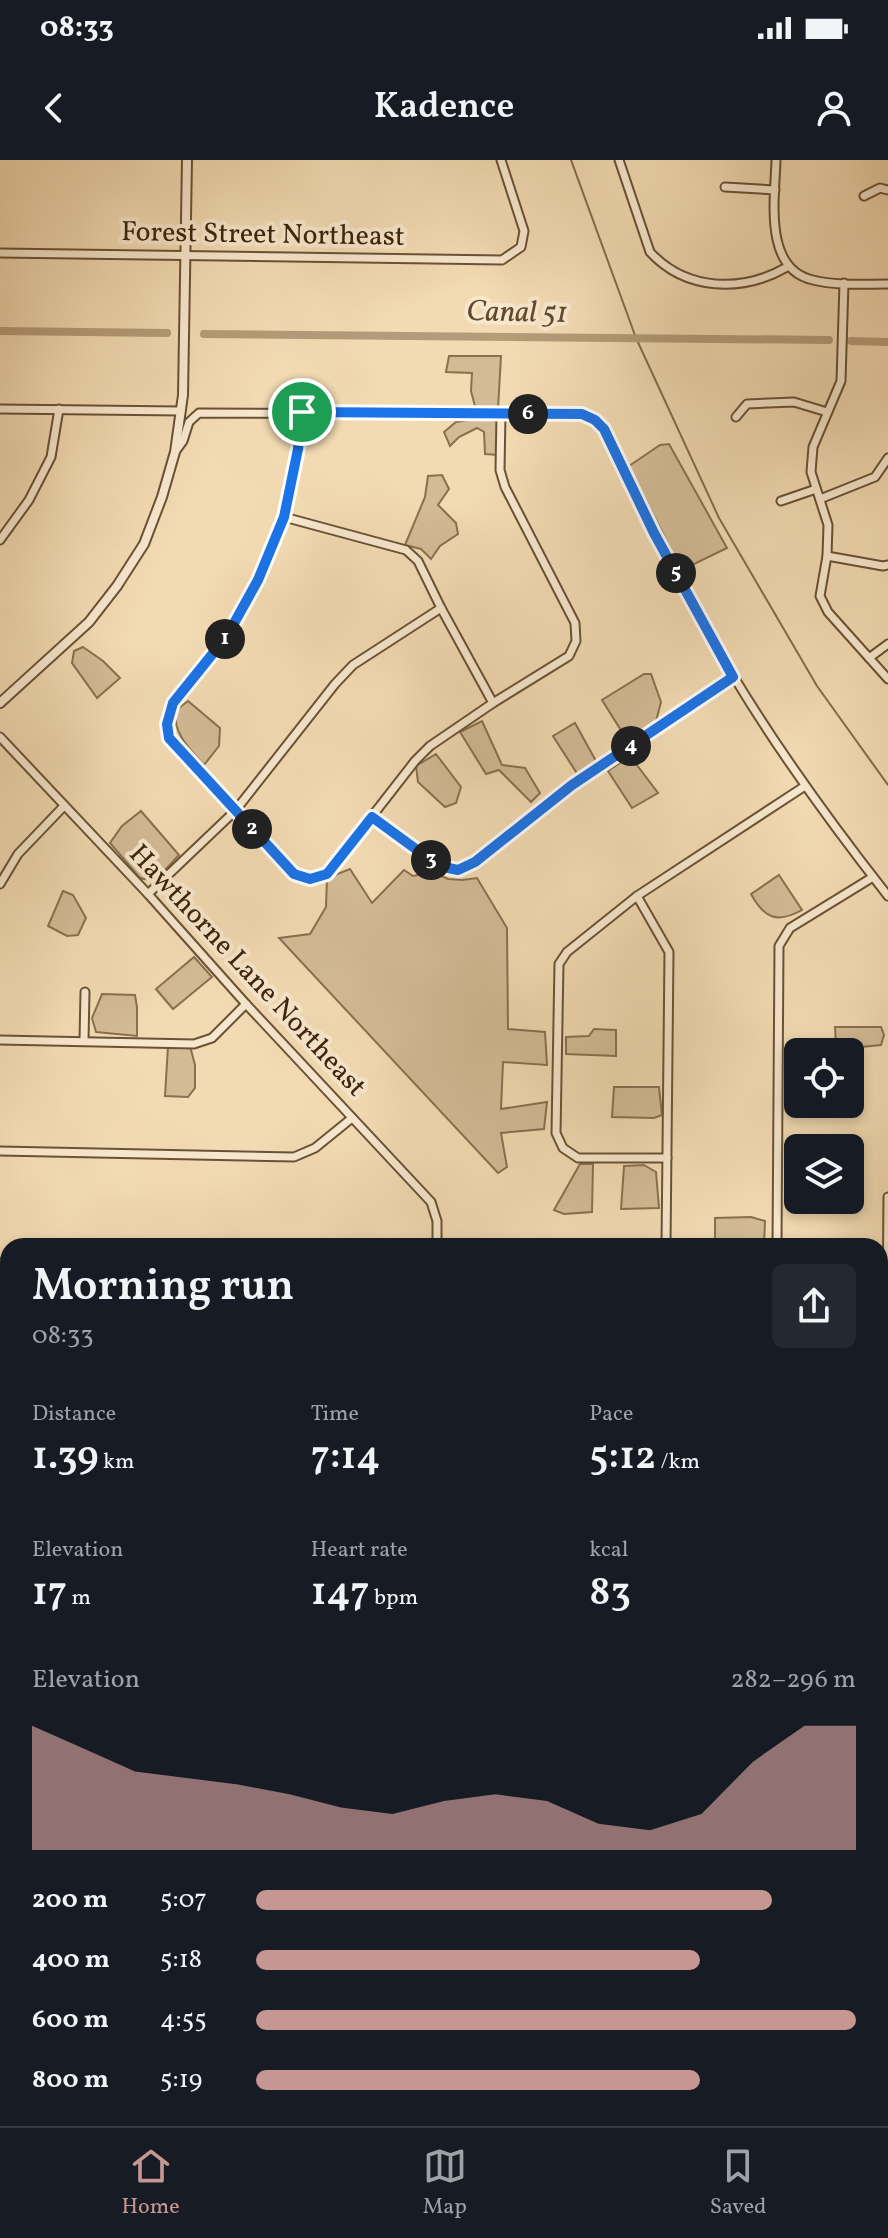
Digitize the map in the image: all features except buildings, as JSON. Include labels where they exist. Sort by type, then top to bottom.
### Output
[{"type":"street","points":[[0,703],[89,622],[144,544],[162,497],[175,452],[181,411],[187,160]]},
{"type":"street","name":"Forest Street Northeast","points":[[0,253],[502,260],[521,247],[524,231],[501,160]]},
{"type":"street","points":[[619,160],[650,252],[677,275],[698,282],[737,283],[765,279],[787,267]]},
{"type":"street","points":[[776,160],[776,243],[787,267],[810,280],[888,284]]},
{"type":"street","points":[[725,187],[775,190]]},
{"type":"street","points":[[864,196],[880,188],[888,190]]},
{"type":"street","points":[[844,283],[841,381],[813,447],[811,472],[828,525],[827,556],[820,596],[828,612],[888,679]]},
{"type":"street","points":[[736,417],[747,404],[794,402],[827,412]]},
{"type":"street","points":[[0,409],[181,411]]},
{"type":"street","points":[[0,540],[29,500],[51,457],[59,409]]},
{"type":"street","points":[[302,412],[284,517],[258,580],[227,636],[173,703],[167,724],[169,738],[235,811],[294,874],[310,879],[327,874],[430,746],[569,656],[576,641],[575,623],[505,487],[500,470],[501,414]]},
{"type":"street","points":[[175,452],[183,441],[189,422],[199,413],[582,414],[595,420],[604,429],[654,533],[733,677],[805,786],[888,896]]},
{"type":"street","points":[[820,499],[875,477],[888,458]]},
{"type":"street","points":[[781,501],[816,489]]},
{"type":"street","points":[[284,517],[406,550],[418,561],[493,703]]},
{"type":"street","points":[[827,556],[888,565]]},
{"type":"street","points":[[148,894],[235,811],[353,665],[441,608]]},
{"type":"street","points":[[869,658],[888,644]]},
{"type":"street","points":[[372,817],[439,866],[458,870],[475,862],[572,785],[733,677]]},
{"type":"street","name":"Hawthorne Lane Northeast","points":[[0,737],[431,1202],[437,1221],[437,1238]]},
{"type":"street","points":[[667,1158],[578,1158],[563,1148],[556,1133],[559,964],[567,952],[637,896],[805,786]]},
{"type":"street","points":[[0,884],[18,854],[64,806]]},
{"type":"street","points":[[777,1238],[779,946],[790,928],[873,877]]},
{"type":"street","points":[[637,896],[669,952],[666,1238]]},
{"type":"street","points":[[84,1040],[85,992]]},
{"type":"street","points":[[0,1040],[194,1044],[212,1038],[246,1004]]},
{"type":"street","points":[[0,1151],[294,1157],[315,1148],[352,1118]]},
{"type":"street","points":[[886,1238],[888,1197]]},
{"type":"shaded area","points":[[449,356],[501,356],[498,409],[476,410],[471,391],[472,373],[446,372]]},
{"type":"shaded area","points":[[479,418],[498,421],[498,455],[485,454],[484,432],[477,428],[459,437],[450,446],[444,432],[456,422]]},
{"type":"shaded area","points":[[669,444],[727,548],[688,567],[677,562],[629,466],[660,445]]},
{"type":"shaded area","points":[[442,475],[449,489],[438,505],[456,523],[458,534],[440,546],[431,559],[421,549],[405,545],[425,497],[428,476]]},
{"type":"shaded area","points":[[83,647],[120,678],[97,698],[72,663],[74,651]]},
{"type":"shaded area","points":[[644,674],[651,674],[661,702],[655,725],[629,743],[602,700]]},
{"type":"shaded area","points":[[188,701],[220,728],[219,746],[204,765],[184,741],[175,720],[175,711]]},
{"type":"shaded area","points":[[482,721],[502,765],[525,768],[540,793],[531,802],[499,770],[486,774],[460,732]]},
{"type":"shaded area","points":[[575,723],[596,761],[578,775],[553,736]]},
{"type":"shaded area","points":[[436,754],[461,787],[456,803],[445,807],[418,782],[416,766]]},
{"type":"shaded area","points":[[630,756],[658,793],[632,808],[608,771]]},
{"type":"shaded area","points":[[141,811],[179,855],[162,873],[146,879],[140,878],[110,843],[122,826]]},
{"type":"shaded area","points":[[350,869],[372,903],[404,870],[413,876],[433,872],[448,879],[477,878],[507,928],[508,1029],[545,1032],[547,1065],[503,1062],[501,1109],[547,1102],[544,1129],[501,1133],[507,1167],[498,1173],[279,938],[310,934],[326,907],[327,878]]},
{"type":"shaded area","points":[[779,875],[802,910],[785,917],[766,913],[751,894]]},
{"type":"shaded area","points":[[63,891],[73,895],[86,918],[78,935],[67,936],[48,926]]},
{"type":"shaded area","points":[[194,957],[212,977],[173,1009],[156,989]]},
{"type":"shaded area","points":[[102,994],[135,995],[137,1036],[96,1032],[92,1018]]},
{"type":"shaded area","points":[[835,1027],[881,1027],[884,1035],[881,1045],[864,1047],[864,1038],[836,1038]]},
{"type":"shaded area","points":[[594,1029],[616,1030],[616,1056],[566,1054],[566,1037],[589,1036]]},
{"type":"shaded area","points":[[168,1046],[190,1046],[195,1065],[195,1088],[188,1097],[165,1096]]},
{"type":"shaded area","points":[[614,1087],[659,1087],[662,1115],[654,1118],[612,1117]]},
{"type":"shaded area","points":[[580,1164],[593,1164],[592,1212],[564,1214],[554,1210]]},
{"type":"shaded area","points":[[644,1165],[656,1172],[659,1208],[621,1209],[624,1166]]},
{"type":"shaded area","points":[[751,1217],[765,1221],[764,1238],[715,1238],[715,1218]]},
{"type":"waterway","points":[[571,160],[636,338],[719,518],[817,686],[888,785]]},
{"type":"waterway","name":"Canal 51","points":[[0,331],[167,333]]},
{"type":"waterway","name":"Canal 51","points":[[204,334],[829,340]]},
{"type":"waterway","points":[[851,341],[888,342]]},
{"type":"route","points":[[302,412],[582,414],[595,420],[604,429],[654,533],[733,677],[572,785],[475,862],[458,870],[439,866],[372,817],[327,874],[310,879],[294,874],[169,738],[167,724],[173,703],[227,636],[258,580],[284,517],[302,412]]}]
